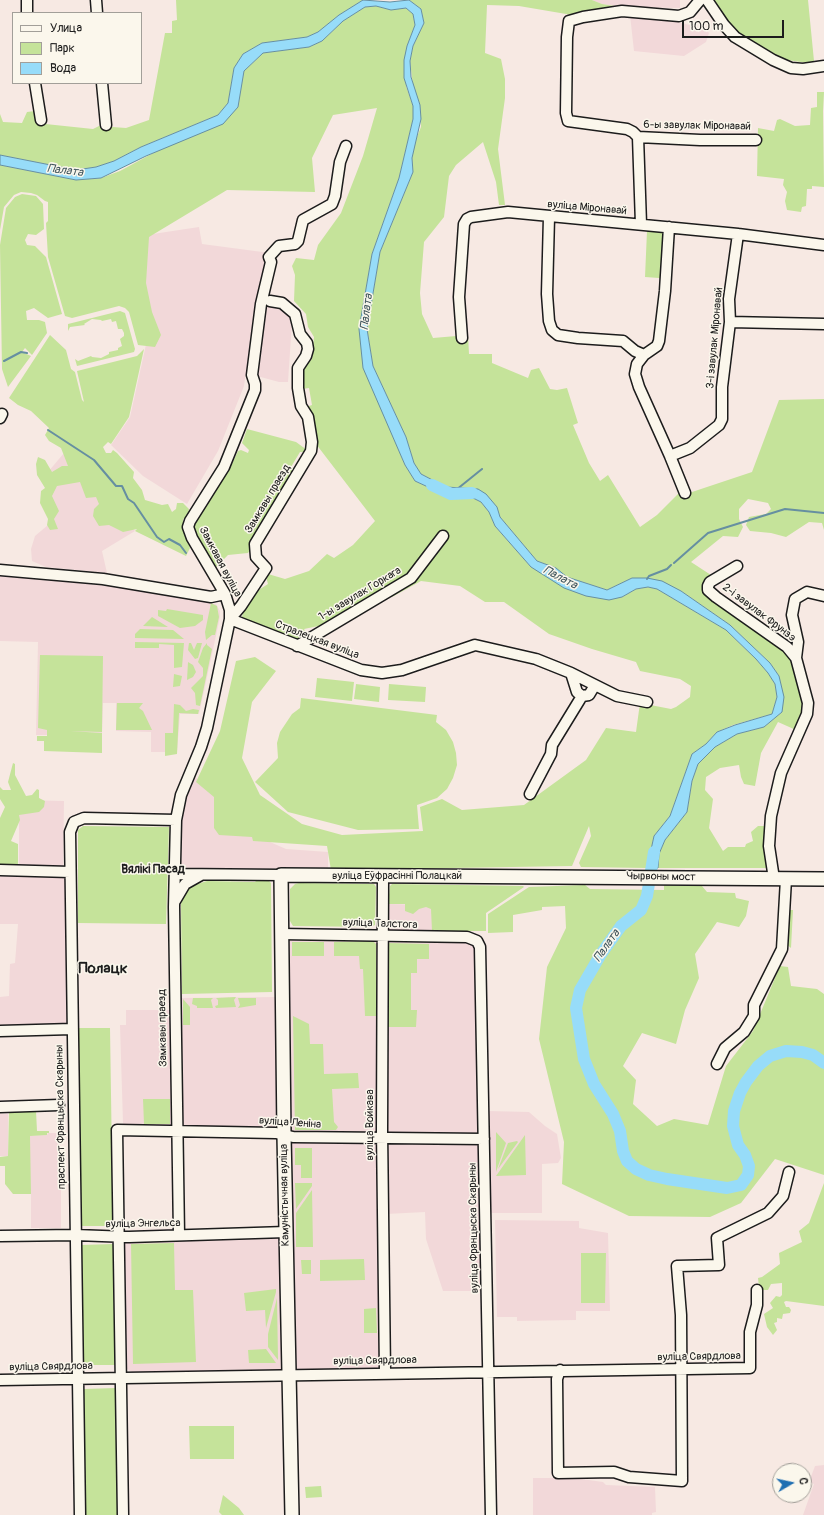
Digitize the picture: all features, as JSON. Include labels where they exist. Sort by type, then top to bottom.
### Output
[{"type":"main road","name":"вуліца Еўфрасінні Полацкай","points":[[281,875],[619,876]]},
{"type":"main road","name":"Камуністычная вуліца","points":[[281,875],[284,1135],[292,1515]]},
{"type":"main road","name":"Чырвоны мост","points":[[619,876],[780,879]]},
{"type":"main road","points":[[780,879],[824,879]]},
{"type":"street","points":[[27,0],[27,12]]},
{"type":"street","points":[[96,0],[97,12]]},
{"type":"street","name":"6-ы завулак Міронавай","points":[[700,0],[690,12],[679,16],[622,11],[583,17],[569,22],[567,37],[566,113],[568,121],[626,129],[633,132],[638,137],[700,140],[756,140]]},
{"type":"street","points":[[707,0],[724,25],[735,37],[767,56],[791,68],[803,69],[824,66]]},
{"type":"street","points":[[35,84],[41,120]]},
{"type":"street","points":[[102,84],[106,125]]},
{"type":"street","name":"6-ы завулак Міронавай","points":[[638,137],[641,224]]},
{"type":"street","name":"Замкавая вуліца","points":[[176,820],[181,795],[201,747],[230,619],[230,610],[225,594],[192,538],[188,527],[190,521],[224,467],[255,390],[252,375],[263,292],[268,280],[271,262],[270,258],[279,246],[295,244],[298,241],[303,220],[332,204],[336,196],[340,162],[346,146]]},
{"type":"street","name":"вуліца Міронавай","points":[[462,338],[458,298],[464,224],[467,219],[508,212],[738,234],[824,245]]},
{"type":"street","points":[[549,217],[547,294],[549,321],[552,330],[558,335],[622,341],[635,351],[644,355]]},
{"type":"street","points":[[669,227],[665,291],[659,341],[652,351],[644,355],[637,364],[635,374],[685,493]]},
{"type":"street","name":"3-і завулак Міронавай","points":[[670,456],[690,448],[719,425],[722,418],[722,387],[730,322],[729,299],[738,234]]},
{"type":"street","name":"Замкавы праезд","points":[[230,619],[241,606],[266,568],[256,557],[255,544],[311,451],[312,442],[308,417],[301,406],[298,388],[298,368],[306,356],[308,349],[307,343],[300,334],[296,314],[282,303],[270,301]]},
{"type":"street","points":[[730,322],[824,324]]},
{"type":"street","name":"1-ы завулак Горкага","points":[[297,646],[411,578],[442,536]]},
{"type":"street","name":"2-і завулак Фрунзэ","points":[[717,1064],[725,1048],[744,1032],[754,1016],[754,1005],[782,949],[780,879],[769,846],[771,816],[781,773],[807,714],[808,703],[796,658],[787,647],[708,590],[710,582],[737,566]]},
{"type":"street","points":[[0,570],[103,579],[211,597],[225,594]]},
{"type":"street","points":[[796,658],[798,642],[792,615],[795,599],[807,592],[824,596]]},
{"type":"street","name":"Стралецкая вуліца","points":[[230,619],[352,668],[382,673],[402,670],[475,645],[536,659],[571,672],[617,696],[647,702]]},
{"type":"street","points":[[571,672],[577,692],[582,696],[589,695],[594,685]]},
{"type":"street","points":[[530,794],[551,754],[552,745],[582,696]]},
{"type":"street","name":"праспект Францыска Скарыны","points":[[80,1515],[70,832],[78,820],[84,818],[176,820]]},
{"type":"street","name":"Замкавы праезд","points":[[176,820],[174,905],[179,1235]]},
{"type":"street","points":[[0,870],[70,872]]},
{"type":"street","name":"вуліца Еўфрасінні Полацкай","points":[[175,874],[281,875]]},
{"type":"street","points":[[174,905],[185,884],[204,874]]},
{"type":"street","name":"вуліца Войкава","points":[[383,876],[382,1138],[385,1373]]},
{"type":"street","name":"вуліца Талстога","points":[[281,934],[382,935],[388,937],[467,937],[477,941]]},
{"type":"street","name":"вуліца Францыска Скарыны","points":[[477,941],[482,955],[490,1515]]},
{"type":"street","points":[[0,1031],[72,1029]]},
{"type":"street","points":[[0,1106],[59,1105]]},
{"type":"street","name":"вуліца Леніна","points":[[118,1236],[117,1130],[276,1133],[293,1137],[484,1139]]},
{"type":"street","points":[[560,1370],[557,1379],[558,1473],[614,1472],[629,1477],[682,1481],[680,1369],[681,1315],[677,1266],[719,1265],[717,1238],[768,1213],[783,1196],[789,1172]]},
{"type":"street","name":"вуліца Энгельса","points":[[0,1236],[118,1236],[286,1232]]},
{"type":"street","points":[[118,1236],[122,1377],[123,1515]]},
{"type":"street","name":"вуліца Свярдлова","points":[[0,1380],[750,1368],[750,1332],[757,1304],[757,1290]]},
{"type":"shaded area","points":[[592,0],[680,0],[680,8],[621,7],[602,4]]},
{"type":"shaded area","points":[[630,15],[666,19],[705,29],[709,33],[706,42],[684,56],[634,51]]},
{"type":"shaded area","points":[[199,227],[202,244],[270,253],[271,282],[266,306],[256,304],[244,386],[218,451],[187,504],[143,476],[111,445],[130,417],[149,331],[133,237]]},
{"type":"shaded area","points":[[266,306],[284,310],[291,315],[292,322],[288,382],[279,382],[257,376],[255,372]]},
{"type":"shaded area","points":[[64,453],[135,531],[102,551],[107,573],[46,567],[32,561],[31,549],[35,536],[48,525],[48,472]]},
{"type":"shaded area","points":[[0,574],[40,576],[40,580],[125,587],[216,604],[220,611],[220,617],[199,714],[180,714],[177,752],[151,752],[151,732],[116,731],[116,703],[103,703],[102,733],[47,731],[47,735],[36,735],[38,642],[0,641]]},
{"type":"shaded area","points":[[195,777],[216,794],[254,835],[286,849],[328,852],[328,871],[181,868],[182,806]]},
{"type":"shaded area","points":[[19,800],[64,801],[63,867],[19,867]]},
{"type":"shaded area","points":[[0,874],[65,876],[67,1025],[0,1028],[0,997],[9,996],[10,964],[15,963],[18,924],[0,924]]},
{"type":"shaded area","points":[[388,904],[432,905],[432,931],[388,930]]},
{"type":"shaded area","points":[[287,939],[376,939],[378,942],[470,942],[474,945],[478,953],[482,1291],[443,1291],[426,1239],[425,1212],[386,1214],[388,1369],[299,1370],[293,1366]]},
{"type":"shaded area","points":[[277,997],[277,1127],[125,1125],[123,1123],[120,1025],[126,1025],[126,1010],[180,1010],[180,998]]},
{"type":"shaded area","points":[[488,1111],[529,1112],[557,1134],[561,1158],[558,1163],[542,1164],[542,1213],[490,1213]]},
{"type":"shaded area","points":[[0,1114],[8,1114],[8,1156],[0,1156]]},
{"type":"shaded area","points":[[48,1133],[61,1133],[61,1228],[31,1228],[31,1194],[16,1193],[16,1136],[47,1135]]},
{"type":"shaded area","points":[[495,1220],[579,1221],[579,1228],[608,1233],[610,1311],[576,1311],[576,1320],[517,1321],[517,1317],[497,1317]]},
{"type":"shaded area","points":[[279,1238],[282,1368],[278,1370],[132,1372],[127,1369],[123,1246],[126,1242]]},
{"type":"shaded area","points":[[824,1465],[824,1515],[803,1515],[807,1503],[812,1503],[812,1490],[814,1484],[812,1483],[812,1474],[815,1466]]},
{"type":"shaded area","points":[[533,1478],[574,1478],[603,1482],[606,1485],[655,1487],[656,1512],[652,1513],[652,1515],[533,1515]]},
{"type":"green space","points":[[176,0],[363,0],[339,15],[318,32],[307,37],[262,43],[243,54],[234,68],[228,103],[218,115],[141,147],[114,161],[96,167],[76,170],[0,155],[0,114],[3,122],[22,123],[27,112],[35,111],[36,123],[93,129],[99,126],[126,128],[149,120],[165,33],[172,33],[172,21],[177,20]]},
{"type":"green space","points":[[409,0],[592,0],[602,4],[621,7],[572,15],[519,6],[487,5],[485,53],[501,59],[505,79],[505,98],[498,149],[505,205],[499,205],[496,182],[483,142],[456,165],[449,176],[444,217],[424,242],[420,293],[422,314],[433,338],[468,335],[469,354],[492,354],[492,363],[528,378],[531,370],[539,368],[550,389],[557,390],[567,388],[578,423],[573,425],[589,463],[600,481],[608,475],[640,527],[657,515],[679,493],[689,493],[752,472],[779,400],[824,399],[824,530],[822,523],[809,522],[786,537],[771,533],[750,531],[746,525],[749,517],[766,514],[771,509],[768,503],[748,499],[739,509],[739,519],[743,527],[738,537],[723,536],[691,562],[714,577],[704,589],[754,627],[760,635],[765,634],[785,649],[795,666],[805,703],[803,714],[796,730],[778,722],[761,753],[755,786],[744,784],[739,765],[720,768],[706,777],[705,790],[713,799],[709,828],[723,851],[728,847],[745,847],[746,844],[753,841],[751,832],[758,826],[768,826],[768,868],[658,868],[659,854],[665,840],[687,812],[692,781],[698,764],[715,747],[737,734],[764,727],[782,712],[779,676],[770,663],[730,625],[681,591],[632,578],[607,590],[567,577],[556,568],[537,561],[500,517],[497,507],[478,489],[446,487],[421,474],[414,463],[406,437],[373,366],[367,329],[380,252],[413,172],[412,158],[414,144],[421,127],[420,105],[413,86],[410,61],[413,46],[424,23],[421,9]]},
{"type":"green space","points":[[712,0],[808,0],[814,61],[808,63],[780,59],[737,34],[726,23]]},
{"type":"green space","points":[[376,6],[391,10],[406,8],[413,14],[415,25],[407,46],[406,86],[413,106],[413,119],[399,178],[372,254],[359,329],[395,441],[405,465],[415,481],[428,487],[471,497],[481,502],[489,512],[495,526],[531,567],[622,597],[636,589],[648,587],[657,589],[726,630],[756,659],[775,684],[777,697],[772,714],[733,725],[717,732],[706,744],[692,754],[670,816],[654,836],[647,868],[581,867],[579,863],[591,836],[589,826],[572,866],[331,870],[327,846],[253,841],[252,837],[219,835],[214,828],[214,797],[196,782],[220,731],[236,661],[255,657],[276,671],[252,702],[242,758],[260,795],[302,824],[342,835],[423,831],[420,807],[442,799],[462,810],[524,805],[586,760],[606,728],[636,732],[640,703],[671,709],[690,697],[691,686],[680,679],[640,671],[636,662],[549,634],[504,602],[485,602],[460,586],[421,581],[392,597],[387,589],[328,624],[304,629],[308,635],[297,641],[241,620],[245,607],[257,591],[268,584],[266,577],[268,574],[285,579],[309,571],[327,554],[334,558],[353,545],[375,521],[316,444],[306,407],[312,405],[309,388],[302,389],[304,365],[312,359],[314,337],[308,327],[306,314],[294,301],[295,275],[292,266],[296,258],[314,260],[318,245],[341,213],[363,156],[377,108],[333,115],[312,158],[315,192],[227,190],[149,237],[146,283],[152,312],[161,335],[155,347],[138,345],[129,312],[125,308],[119,306],[72,318],[65,316],[48,257],[46,223],[48,221],[48,202],[31,193],[21,192],[14,195],[4,207],[0,230],[0,165],[76,180],[101,178],[120,171],[238,107],[244,71],[263,53],[309,47],[322,41],[343,21],[365,7]]},
{"type":"green space","points":[[817,92],[824,92],[824,187],[812,186],[812,189],[807,189],[806,206],[802,207],[801,212],[787,210],[785,201],[787,192],[783,185],[784,179],[757,176],[758,128],[774,131],[777,120],[780,119],[795,126],[810,125],[811,108],[817,107]]},
{"type":"green space","points":[[22,194],[36,196],[43,204],[44,229],[36,235],[28,234],[25,240],[27,245],[35,246],[46,257],[62,314],[48,318],[34,308],[26,311],[27,320],[39,320],[45,322],[47,333],[32,355],[25,348],[22,352],[31,356],[8,387],[2,369],[0,245],[6,208],[15,197]]},
{"type":"green space","points":[[650,228],[664,229],[661,279],[645,277],[647,231]]},
{"type":"green space","points":[[120,311],[125,313],[135,349],[134,352],[77,366],[75,359],[78,361],[91,356],[101,358],[109,354],[109,352],[118,350],[118,348],[122,346],[120,339],[124,336],[124,333],[122,329],[118,329],[116,321],[112,322],[111,319],[102,321],[92,319],[84,324],[85,325],[70,327],[68,331],[68,324]]},
{"type":"green space","points":[[50,335],[66,350],[71,369],[75,372],[82,400],[84,402],[77,371],[137,356],[144,349],[129,417],[111,444],[108,442],[103,447],[106,453],[111,453],[113,450],[117,453],[134,472],[133,478],[142,490],[145,500],[162,505],[168,504],[172,512],[176,509],[177,503],[183,503],[189,509],[187,518],[183,519],[183,527],[190,548],[186,556],[135,531],[137,529],[123,532],[109,525],[99,526],[93,516],[94,509],[99,504],[96,497],[86,498],[80,482],[57,486],[52,496],[59,511],[54,519],[58,529],[50,530],[47,525],[48,519],[40,503],[41,491],[45,488],[37,475],[36,464],[38,457],[45,460],[52,472],[62,466],[68,466],[61,448],[49,441],[45,435],[49,428],[31,411],[18,405],[9,398]]},
{"type":"green space","points":[[247,429],[296,442],[307,450],[306,452],[300,452],[291,467],[297,471],[248,553],[228,555],[216,567],[196,537],[193,531],[193,522],[229,470],[238,451],[241,450],[248,453],[249,450],[242,443]]},
{"type":"green space","points":[[211,603],[217,606],[219,617],[215,635],[212,635],[206,640],[205,632]]},
{"type":"green space","points":[[167,609],[203,615],[203,620],[195,626],[180,628],[158,616],[158,610],[166,611]]},
{"type":"green space","points":[[152,617],[168,627],[143,626]]},
{"type":"green space","points":[[140,629],[173,630],[184,639],[135,638],[135,634]]},
{"type":"green space","points":[[135,642],[184,643],[182,667],[174,668],[174,645],[159,644],[159,648],[135,648]]},
{"type":"green space","points":[[189,643],[191,643],[194,650],[197,643],[202,643],[198,658],[195,659],[188,650]]},
{"type":"green space","points":[[207,643],[207,645],[212,649],[200,706],[196,705],[195,693],[191,688],[203,676],[203,668],[198,662],[203,648]]},
{"type":"green space","points":[[40,655],[103,656],[102,732],[70,731],[102,733],[102,753],[44,751],[44,741],[37,741],[37,736],[47,736],[47,730],[38,728]]},
{"type":"green space","points":[[188,662],[193,665],[196,672],[193,677],[187,680]]},
{"type":"green space","points":[[174,674],[182,676],[180,686],[173,687]]},
{"type":"green space","points":[[317,678],[354,682],[352,701],[315,697]]},
{"type":"green space","points":[[356,684],[380,687],[379,702],[354,699]]},
{"type":"green space","points":[[389,684],[426,687],[425,702],[388,700]]},
{"type":"green space","points":[[301,698],[437,715],[436,722],[446,730],[453,742],[457,765],[453,778],[447,789],[437,798],[417,805],[419,829],[358,830],[288,812],[255,782],[278,758],[277,743],[280,732],[292,714],[300,708]]},
{"type":"green space","points":[[117,703],[143,703],[139,708],[143,711],[152,730],[116,730]]},
{"type":"green space","points":[[174,704],[180,705],[186,711],[193,709],[199,710],[198,714],[179,713],[177,754],[165,756],[165,733],[173,733]]},
{"type":"green space","points":[[13,763],[15,764],[15,775],[26,796],[32,795],[37,789],[39,790],[39,798],[45,801],[44,807],[39,812],[19,815],[20,820],[11,841],[18,844],[18,864],[0,864],[0,818],[5,807],[0,799],[0,787],[3,790],[11,790],[8,782]]},
{"type":"green space","points":[[83,826],[169,827],[166,924],[78,923],[78,830]]},
{"type":"green space","points":[[207,881],[269,881],[271,883],[272,992],[182,994],[181,904],[186,890],[191,886]]},
{"type":"green space","points":[[295,884],[374,884],[376,887],[375,925],[371,927],[293,926],[290,921],[290,889]]},
{"type":"green space","points":[[392,884],[524,887],[486,913],[486,931],[432,931],[431,909],[426,907],[419,909],[413,914],[405,911],[405,904],[388,904],[390,886]]},
{"type":"green space","points":[[585,885],[590,889],[664,890],[664,885],[702,886],[707,892],[735,893],[736,898],[749,901],[746,916],[739,927],[717,922],[695,954],[699,978],[685,1010],[676,1044],[642,1033],[623,1066],[636,1080],[633,1104],[657,1126],[674,1119],[708,1125],[726,1066],[753,1031],[780,966],[788,967],[791,986],[817,989],[824,994],[824,1175],[775,1159],[741,1203],[710,1217],[629,1216],[562,1184],[564,1142],[539,1039],[547,967],[566,928],[565,906],[542,907],[542,910],[513,915],[513,932],[488,933],[488,914],[529,887]]},
{"type":"green space","points":[[787,910],[793,910],[791,948],[786,944]]},
{"type":"green space","points":[[373,941],[376,944],[376,1016],[365,1016],[363,969],[360,969],[359,956],[334,956],[334,942]]},
{"type":"green space","points":[[292,942],[324,942],[324,956],[292,956]]},
{"type":"green space","points":[[388,943],[429,944],[429,959],[417,959],[417,973],[411,973],[411,1010],[417,1010],[416,1027],[388,1027]]},
{"type":"green space","points":[[236,997],[234,1000],[236,1007],[216,1008],[215,1006],[218,1005],[218,1000],[216,998]]},
{"type":"green space","points":[[193,998],[213,998],[211,1000],[213,1008],[197,1008],[197,1006],[192,1004]]},
{"type":"green space","points":[[238,998],[256,998],[256,1005],[238,1008],[240,1005]]},
{"type":"green space","points":[[183,999],[190,1007],[190,1025],[183,1025]]},
{"type":"green space","points":[[293,1016],[309,1024],[310,1044],[323,1044],[324,1074],[358,1073],[359,1088],[332,1089],[334,1122],[338,1127],[336,1130],[295,1130]]},
{"type":"green space","points":[[77,1028],[110,1028],[113,1226],[80,1226]]},
{"type":"green space","points":[[143,1099],[170,1099],[170,1124],[144,1124]]},
{"type":"green space","points":[[36,1111],[37,1131],[49,1131],[49,1133],[47,1133],[47,1135],[30,1136],[31,1194],[13,1194],[5,1184],[5,1166],[0,1166],[0,1157],[8,1156],[9,1112]]},
{"type":"green space","points":[[496,1132],[506,1143],[496,1172]]},
{"type":"green space","points":[[525,1135],[526,1175],[496,1176]]},
{"type":"green space","points":[[518,1142],[498,1169],[508,1143]]},
{"type":"green space","points":[[295,1148],[312,1148],[312,1178],[301,1178],[301,1165],[295,1165]]},
{"type":"green space","points":[[295,1183],[312,1183],[312,1186],[296,1209]]},
{"type":"green space","points":[[824,1183],[824,1306],[784,1302],[786,1307],[789,1307],[791,1310],[790,1313],[783,1314],[782,1319],[777,1318],[777,1322],[774,1323],[777,1330],[773,1335],[767,1327],[764,1314],[773,1308],[770,1303],[776,1296],[780,1297],[782,1295],[782,1283],[771,1284],[768,1290],[761,1290],[759,1287],[758,1278],[762,1277],[780,1264],[779,1253],[802,1242],[799,1231],[809,1223]]},
{"type":"green space","points":[[312,1190],[313,1247],[296,1247],[296,1213]]},
{"type":"green space","points":[[174,1243],[175,1290],[193,1290],[196,1362],[133,1364],[131,1244]]},
{"type":"green space","points":[[113,1244],[116,1365],[83,1365],[81,1245]]},
{"type":"green space","points":[[581,1253],[606,1253],[605,1303],[581,1303]]},
{"type":"green space","points":[[364,1259],[365,1280],[320,1281],[320,1260]]},
{"type":"green space","points":[[301,1260],[311,1260],[311,1274],[302,1274]]},
{"type":"green space","points":[[276,1289],[266,1328],[265,1310],[246,1311],[244,1293]]},
{"type":"green space","points":[[277,1298],[278,1360],[268,1347],[268,1334]]},
{"type":"green space","points":[[376,1308],[377,1333],[364,1333],[364,1309]]},
{"type":"green space","points":[[266,1349],[276,1363],[249,1363],[248,1350]]},
{"type":"green space","points":[[116,1388],[118,1515],[85,1515],[84,1389]]},
{"type":"green space","points":[[189,1426],[234,1426],[234,1459],[190,1459]]},
{"type":"green space","points":[[321,1486],[322,1497],[306,1498],[305,1487]]},
{"type":"green space","points":[[223,1495],[239,1508],[244,1515],[222,1515],[219,1512]]},
{"type":"water","points":[[363,0],[390,2],[409,0],[421,9],[424,23],[413,46],[410,61],[411,77],[420,105],[421,119],[412,158],[413,172],[380,252],[367,329],[373,366],[406,437],[414,463],[421,474],[446,487],[478,489],[486,494],[497,507],[500,517],[537,561],[556,568],[567,577],[607,590],[632,578],[647,578],[662,581],[681,591],[730,625],[770,663],[779,676],[784,697],[782,712],[764,727],[737,734],[715,747],[698,764],[692,781],[687,812],[665,840],[659,854],[658,868],[647,868],[654,836],[670,816],[692,754],[706,744],[717,732],[772,714],[777,697],[775,684],[756,659],[726,630],[657,589],[648,587],[636,589],[622,597],[609,600],[586,596],[564,588],[531,567],[495,526],[489,512],[481,502],[471,497],[428,487],[415,481],[405,465],[363,368],[359,329],[372,254],[399,178],[413,119],[413,106],[404,78],[404,60],[407,46],[415,25],[413,14],[406,8],[391,10],[376,6],[365,7],[343,21],[322,41],[309,47],[263,53],[244,71],[238,107],[223,124],[146,156],[101,178],[76,180],[0,165],[0,155],[76,170],[96,167],[114,161],[141,147],[218,115],[228,103],[234,68],[243,54],[262,43],[307,37],[318,32],[339,15]]},
{"type":"waterway","points":[[4,361],[21,352],[27,353]]},
{"type":"waterway","points":[[48,430],[94,460],[116,486],[122,486],[128,499],[134,503],[157,537],[164,542],[169,539],[180,545],[186,553]]},
{"type":"waterway","points":[[451,494],[482,469]]},
{"type":"waterway","name":"Палата","points":[[432,485],[451,494],[472,493]]},
{"type":"waterway","points":[[674,563],[708,533],[785,509],[824,513]]},
{"type":"waterway","points":[[647,579],[649,576],[667,569],[671,565]]},
{"type":"waterway","name":"Палата","points":[[654,852],[647,896],[641,910],[621,926],[601,954],[580,990],[576,1008],[584,1059],[594,1084],[613,1114],[620,1131],[623,1151],[627,1161],[636,1169],[649,1175],[667,1179],[727,1188],[741,1185],[748,1175],[749,1166],[745,1155],[738,1145],[733,1126],[734,1111],[740,1093],[746,1082],[758,1066],[770,1056],[786,1051],[802,1052],[813,1055],[824,1063]]},
{"type":"district","name":"Вялікі Пасад","points":[[153,870]]},
{"type":"district","name":"Полацк","points":[[103,969]]}]
